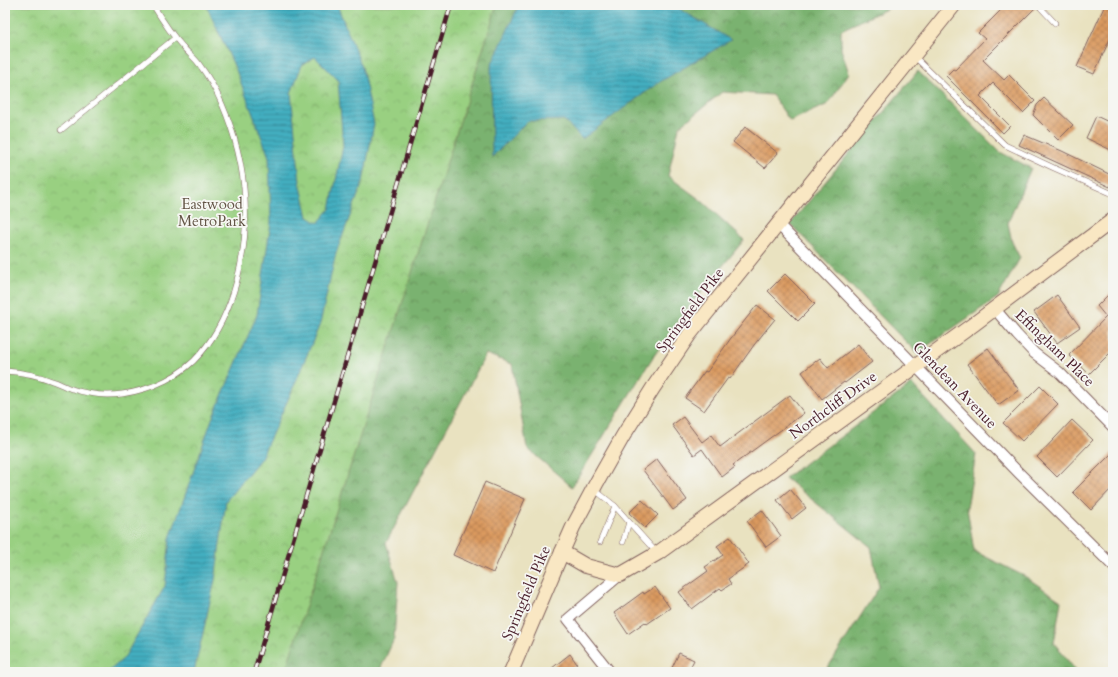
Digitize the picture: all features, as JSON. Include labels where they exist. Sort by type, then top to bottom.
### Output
[{"type":"main road","name":"Springfield Pike","points":[[511,672],[562,552],[593,488],[623,436],[660,378],[690,336],[778,224],[954,5]]},
{"type":"main road","name":"Northcliff Drive","points":[[620,575],[658,553],[974,324],[1113,220]]},
{"type":"main road","points":[[562,552],[586,566],[620,575]]},
{"type":"street","name":"Glendean Avenue","points":[[778,224],[1019,473],[1113,566]]},
{"type":"street","name":"Effingham Place","points":[[994,308],[1016,335],[1034,353],[1059,372],[1113,427]]},
{"type":"street","points":[[610,672],[568,619],[620,575]]},
{"type":"lane","points":[[5,371],[30,374],[88,393],[121,394],[153,386],[171,378],[201,354],[214,337],[233,294],[243,247],[245,219],[245,200],[238,151],[222,103],[208,76],[175,38],[153,5]]},
{"type":"lane","points":[[1038,5],[1056,23]]},
{"type":"lane","points":[[61,130],[175,38]]},
{"type":"lane","points":[[914,55],[1005,145],[1113,194]]},
{"type":"lane","points":[[593,488],[615,506],[658,553]]},
{"type":"lane","points":[[600,542],[615,506]]},
{"type":"lane","points":[[623,542],[629,522]]},
{"type":"green space","name":"Eastwood MetroPark","points":[[5,5],[497,5],[285,672],[5,672]]},
{"type":"green space","points":[[461,5],[895,5],[841,30],[841,49],[849,73],[828,104],[790,121],[772,95],[722,92],[679,127],[668,176],[702,201],[744,240],[688,308],[651,360],[572,487],[527,448],[512,364],[486,354],[386,543],[398,582],[394,639],[379,672],[264,672]]},
{"type":"green space","points":[[918,71],[1000,152],[1031,168],[1008,223],[1012,242],[1020,258],[998,297],[917,353],[790,224]]},
{"type":"green space","points":[[912,384],[976,454],[967,508],[974,551],[1026,577],[1061,601],[1054,643],[1077,672],[825,672],[879,587],[871,547],[785,478]]},
{"type":"water","points":[[206,5],[337,5],[362,67],[374,124],[363,182],[336,253],[320,324],[291,393],[261,458],[226,501],[215,580],[194,672],[108,672],[124,658],[165,586],[170,538],[212,419],[257,315],[271,222],[269,157],[236,70]],"holes":[[[315,57],[338,80],[343,146],[330,209],[318,223],[308,217],[300,182],[291,93],[302,65]]]},
{"type":"water","points":[[519,5],[673,5],[731,40],[658,83],[582,139],[564,120],[528,121],[492,157],[491,66]]},
{"type":"building","points":[[1006,5],[1034,5],[1035,8],[983,60],[1004,80],[1009,75],[1035,101],[1023,113],[993,83],[980,96],[1010,126],[1003,133],[946,76],[953,69],[955,70],[985,39],[978,33]]},
{"type":"building","points":[[1105,5],[1113,5],[1113,32],[1094,74],[1077,67]]},
{"type":"building","points":[[1044,98],[1073,125],[1058,140],[1033,115],[1037,105]]},
{"type":"building","points":[[1096,116],[1113,124],[1113,151],[1086,138]]},
{"type":"building","points":[[745,127],[778,153],[765,168],[733,142]]},
{"type":"building","points":[[1024,135],[1062,151],[1113,176],[1113,181],[1110,187],[1019,145]]},
{"type":"building","points":[[785,274],[815,304],[798,321],[768,291]]},
{"type":"building","points":[[1113,290],[1113,350],[1089,374],[1069,355],[1106,317],[1097,306]]},
{"type":"building","points":[[1057,295],[1080,327],[1057,343],[1034,312]]},
{"type":"building","points":[[757,305],[775,319],[704,411],[685,398],[705,371],[707,372]]},
{"type":"building","points":[[858,344],[872,362],[822,399],[802,372],[820,358],[828,368]]},
{"type":"building","points":[[988,348],[1019,390],[998,405],[967,364]]},
{"type":"building","points":[[1040,386],[1058,404],[1022,441],[1003,423]]},
{"type":"building","points":[[790,395],[804,413],[733,465],[735,467],[722,477],[702,449],[694,455],[672,425],[683,417],[702,442],[711,435],[720,447]]},
{"type":"building","points":[[1072,420],[1093,440],[1057,477],[1037,457]]},
{"type":"building","points":[[1113,452],[1113,487],[1091,510],[1073,492]]},
{"type":"building","points":[[657,459],[687,500],[673,510],[643,470]]},
{"type":"building","points":[[485,482],[525,499],[493,573],[453,555]]},
{"type":"building","points":[[790,489],[806,508],[792,519],[777,500]]},
{"type":"building","points":[[642,500],[658,515],[645,528],[629,513]]},
{"type":"building","points":[[762,510],[781,536],[766,547],[747,521]]},
{"type":"building","points":[[730,537],[749,564],[728,579],[731,584],[722,590],[720,588],[692,609],[679,592],[708,571],[705,567],[723,555],[717,546]]},
{"type":"building","points":[[655,587],[670,608],[647,624],[645,622],[628,634],[614,613],[643,592],[644,594]]},
{"type":"building","points":[[679,653],[694,660],[688,672],[670,672]]},
{"type":"building","points":[[570,654],[577,664],[568,672],[547,672]]},
{"type":"railway","points":[[254,672],[451,5]]}]
